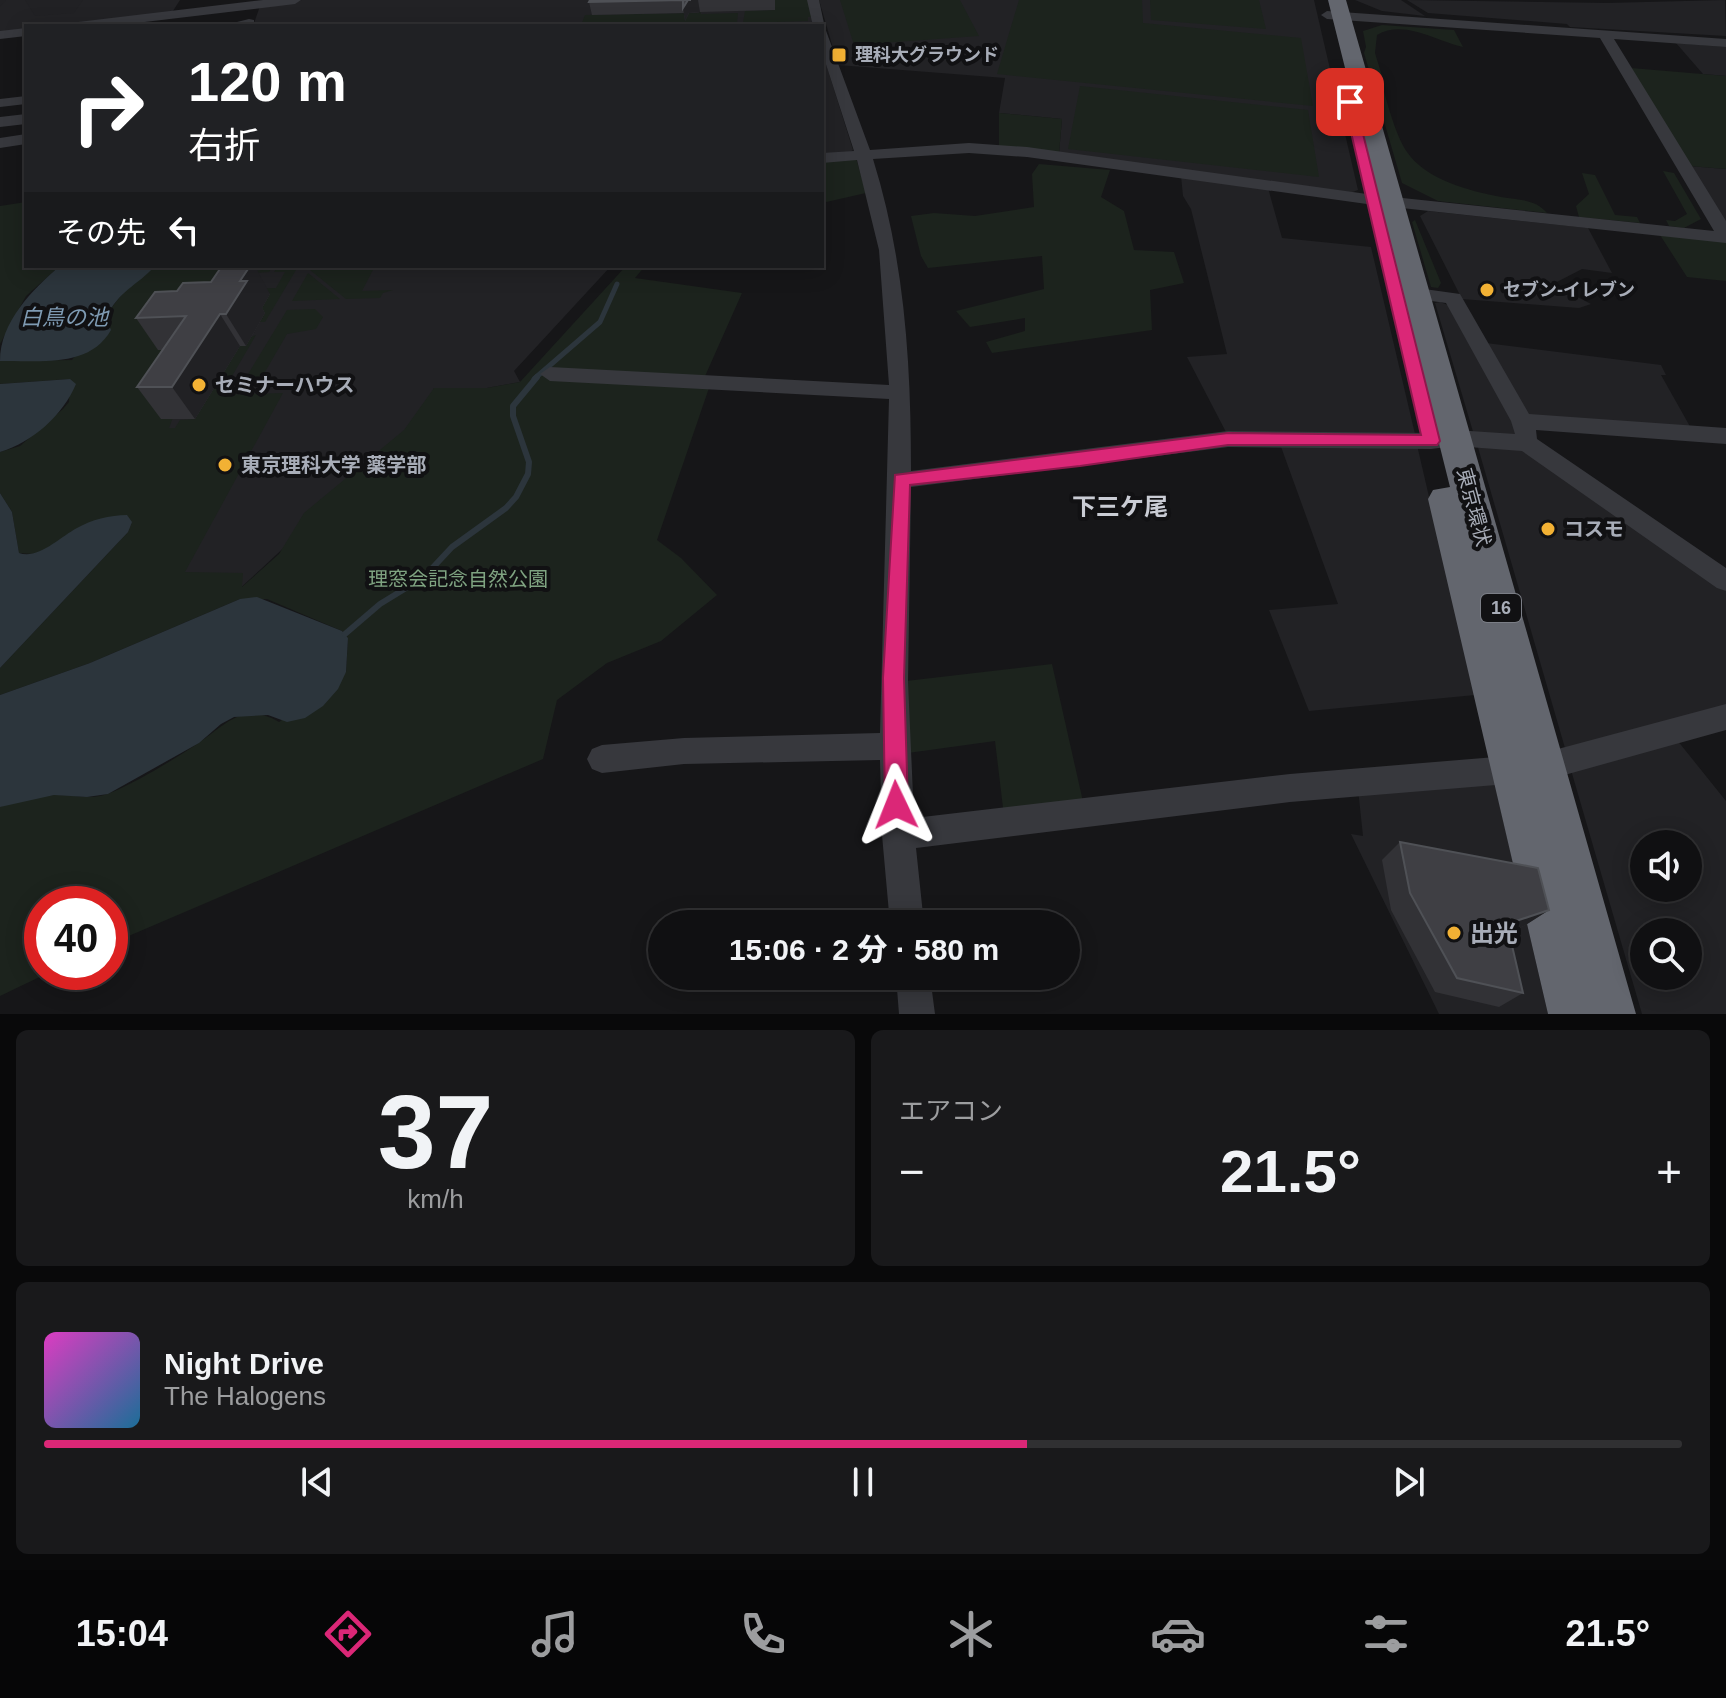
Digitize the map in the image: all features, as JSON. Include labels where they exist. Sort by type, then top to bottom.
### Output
[{"type":"highway","name":"東京環状","points":[[1332,8],[1528,769],[1575,1014]]},
{"type":"highway","name":"東京環状","points":[[1384,201],[1417,294],[1443,439]]},
{"type":"highway","name":"東京環状","points":[[1528,769],[1609,1014]]},
{"type":"street","points":[[93,24],[256,2],[295,0]]},
{"type":"street","points":[[813,0],[820,24]]},
{"type":"street","points":[[248,24],[256,2]]},
{"type":"street","points":[[1332,8],[1726,43]]},
{"type":"street","points":[[0,35],[24,32]]},
{"type":"street","points":[[1604,34],[1726,237]]},
{"type":"street","points":[[824,38],[878,208],[892,281],[901,393],[902,480],[894,746],[906,910]]},
{"type":"street","points":[[0,103],[24,100]]},
{"type":"street","points":[[0,122],[24,119]]},
{"type":"street","points":[[0,143],[24,139]]},
{"type":"street","points":[[824,158],[969,148],[1027,152],[1384,201],[1726,237]]},
{"type":"street","points":[[1417,294],[1453,298],[1524,432],[1726,581]]},
{"type":"street","points":[[550,374],[901,393]]},
{"type":"street","points":[[902,480],[1228,439],[1443,439],[1524,432],[1726,436]]},
{"type":"street","points":[[898,835],[1290,788],[1528,769],[1726,717]]},
{"type":"street","points":[[602,759],[684,751],[894,746]]},
{"type":"street","points":[[914,990],[917,1014]]},
{"type":"shaded area","points":[[0,0],[180,0],[171,14],[81,24],[24,24],[24,30],[0,33]]},
{"type":"shaded area","points":[[302,0],[808,0],[814,24],[254,24],[260,6]]},
{"type":"shaded area","points":[[819,0],[1314,0],[1358,190],[1350,193],[1059,153],[1062,119],[999,113],[1005,78],[838,65]]},
{"type":"shaded area","points":[[1355,0],[1401,0],[1425,16],[1382,11]]},
{"type":"shaded area","points":[[1407,0],[1607,3],[1725,0],[1726,36],[1570,27],[1567,24],[1428,13]]},
{"type":"shaded area","points":[[1676,43],[1726,47],[1726,76],[1703,74]]},
{"type":"shaded area","points":[[824,57],[853,150],[824,155]]},
{"type":"shaded area","points":[[1689,166],[1726,169],[1726,227]]},
{"type":"shaded area","points":[[1181,176],[1268,188],[1282,238],[1371,247],[1415,434],[1226,432],[1187,357],[1227,354],[1191,209],[1183,196]]},
{"type":"shaded area","points":[[1428,211],[1588,228],[1612,273],[1582,269],[1553,284],[1591,304],[1579,308],[1462,299],[1420,216]]},
{"type":"shaded area","name":"東京理科大学 薬学部","points":[[187,268],[609,268],[514,371],[520,382],[487,388],[434,388],[425,416],[233,595],[90,663]]},
{"type":"shaded area","points":[[1435,303],[1448,305],[1520,430],[1517,437],[1474,435]]},
{"type":"shaded area","points":[[1486,343],[1661,365],[1666,375],[1661,375],[1692,430],[1527,418]]},
{"type":"shaded area","points":[[1280,444],[1417,445],[1475,695],[1309,711],[1269,610],[1338,604]]},
{"type":"shaded area","points":[[1477,444],[1525,449],[1726,591],[1726,710],[1567,755]]},
{"type":"shaded area","points":[[1677,740],[1726,801],[1726,1014],[1642,1014],[1635,990],[1702,990],[1702,918],[1630,918],[1630,973],[1571,770]]},
{"type":"shaded area","points":[[1493,776],[1548,1014],[1439,1014],[1351,834],[1363,836],[1358,789]]},
{"type":"green space","points":[[775,0],[808,0],[812,17],[808,17],[808,21],[743,23],[745,11],[774,10]]},
{"type":"green space","points":[[840,0],[960,0],[979,36],[854,45]]},
{"type":"green space","points":[[1019,0],[1142,0],[1143,23],[1301,38],[1313,106],[997,74]]},
{"type":"green space","points":[[1150,0],[1259,0],[1266,29],[1151,20]]},
{"type":"green space","points":[[699,7],[701,14],[738,13],[737,23],[581,24],[585,15],[699,13]]},
{"type":"green space","points":[[1382,25],[1454,30],[1463,47],[1409,30],[1398,29],[1377,35],[1375,53],[1388,105],[1403,145],[1415,162],[1450,183],[1532,203],[1547,213],[1438,201],[1402,183],[1364,53],[1363,31]]},
{"type":"green space","points":[[1631,68],[1726,76],[1726,169],[1689,166]]},
{"type":"green space","points":[[1080,86],[1308,110],[1319,177],[1068,149]]},
{"type":"green space","points":[[999,113],[1062,119],[1059,153],[999,147]]},
{"type":"green space","points":[[856,158],[866,193],[824,203],[824,161]]},
{"type":"green space","points":[[1039,164],[1110,170],[1101,197],[1124,211],[1134,250],[1174,252],[1184,283],[1150,290],[1152,330],[992,353],[986,342],[1025,331],[1025,318],[970,327],[956,311],[1044,289],[1042,256],[928,268],[921,256],[911,216],[934,213],[975,216],[1034,207],[1032,174]]},
{"type":"green space","points":[[1663,171],[1674,173],[1701,219],[1684,228],[1669,226],[1666,220],[1675,221],[1687,214]]},
{"type":"green space","points":[[1582,173],[1595,175],[1615,215],[1637,217],[1640,223],[1579,217],[1576,206],[1589,194]]},
{"type":"green space","points":[[24,202],[24,268],[58,268],[26,296],[0,344],[0,206]]},
{"type":"green space","points":[[1415,220],[1441,283],[1438,288],[1431,287],[1412,222]]},
{"type":"green space","points":[[1660,235],[1726,242],[1726,281],[1687,277]]},
{"type":"green space","name":"理窓会記念自然公園","points":[[152,268],[247,268],[199,349],[169,428],[175,428],[180,420],[195,419],[229,359],[246,340],[256,335],[221,395],[283,393],[185,572],[243,573],[242,587],[279,554],[304,513],[404,430],[434,388],[487,388],[520,382],[624,268],[643,268],[635,278],[742,293],[702,383],[710,385],[657,540],[681,558],[717,595],[661,641],[607,663],[557,700],[543,759],[128,936],[128,886],[24,886],[24,984],[0,996],[0,807],[41,796],[89,797],[110,793],[166,764],[235,718],[255,714],[279,722],[346,672],[348,638],[342,631],[267,599],[240,599],[90,663],[0,695],[0,668],[128,532],[132,522],[34,554],[19,553],[12,512],[0,493],[0,452],[20,446],[63,409],[69,402],[70,379],[0,384],[0,361],[72,360],[125,290]]},
{"type":"green space","points":[[374,268],[362,291],[393,290],[383,293],[380,298],[346,299],[310,270]]},
{"type":"green space","points":[[271,269],[256,273],[246,289],[276,288],[285,272],[274,272],[276,269],[296,270],[265,322],[260,322],[265,313],[259,313],[269,294],[243,295],[230,315],[224,315],[253,271]]},
{"type":"green space","points":[[308,273],[340,299],[292,301]]},
{"type":"green space","points":[[315,309],[323,317],[316,329],[287,334],[258,384],[242,384],[287,310]]},
{"type":"green space","points":[[1052,664],[1084,806],[1004,816],[995,741],[908,753],[906,681]]},
{"type":"water","name":"白鳥の池","points":[[58,268],[153,268],[117,301],[106,318],[111,330],[90,351],[62,360],[0,361],[5,333],[39,285]]},
{"type":"water","points":[[70,379],[76,384],[55,417],[24,442],[0,452],[0,384]]},
{"type":"water","points":[[0,493],[12,512],[19,553],[41,551],[77,528],[101,518],[127,515],[132,522],[128,532],[0,668]]},
{"type":"water","points":[[257,597],[342,631],[348,638],[346,672],[338,689],[323,706],[305,718],[287,722],[268,715],[234,717],[199,743],[108,794],[87,797],[54,795],[0,807],[0,695],[90,663],[240,599]]},
{"type":"building","points":[[590,0],[683,0],[589,2]]},
{"type":"building","points":[[221,268],[249,268],[240,281],[247,281],[226,314],[220,314],[172,387],[137,387],[186,316],[136,318],[155,292],[177,291],[183,283],[211,282]]},
{"type":"building","name":"出光","points":[[1400,842],[1538,868],[1549,910],[1507,924],[1523,993],[1457,978],[1410,893]]},
{"type":"waterway","points":[[534,379],[600,322],[617,284]]},
{"type":"waterway","points":[[345,634],[380,604],[424,577],[452,547],[506,508],[516,497],[528,474],[529,462],[513,416],[513,406],[537,377]]},
{"type":"place","name":"理科大グラウンド","points":[[839,55]]},
{"type":"place","name":"セブン-イレブン","points":[[1487,290]]},
{"type":"place","name":"セミナーハウス","points":[[199,385]]},
{"type":"place","name":"東京理科大学 薬学部","points":[[225,465]]},
{"type":"place","name":"コスモ","points":[[1548,529]]},
{"type":"place","name":"出光","points":[[1454,933]]},
{"type":"district","name":"下三ケ尾","points":[[1120,506]]},
{"type":"route","points":[[896,805],[894,678],[902,480],[1228,439],[1431,441],[1350,102]]}]
